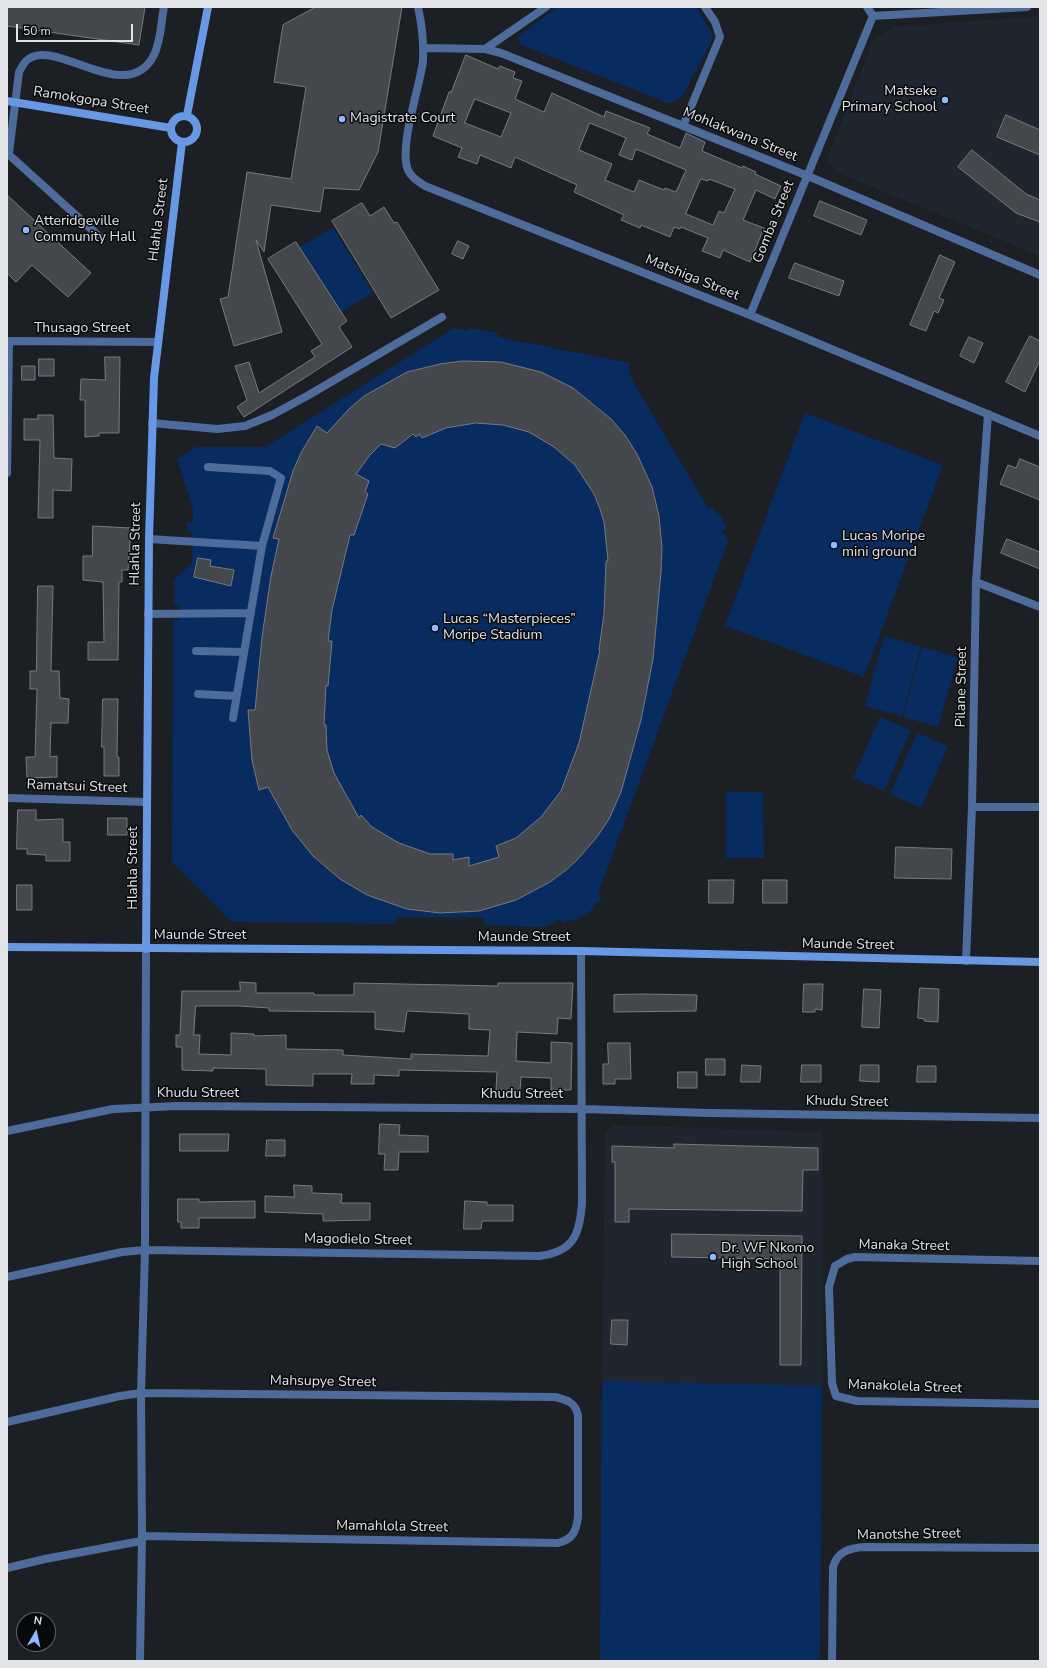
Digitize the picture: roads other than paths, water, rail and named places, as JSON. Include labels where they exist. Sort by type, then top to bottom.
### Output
[{"type":"street","points":[[100,237],[8,153],[19,72],[26,61],[35,56],[49,56],[114,74],[130,75],[144,69],[154,54],[164,7]]},
{"type":"street","points":[[187,116],[208,7]]},
{"type":"street","name":"Matshiga Street","points":[[418,7],[422,24],[423,48],[406,148],[406,160],[409,171],[415,180],[425,186],[750,316],[1040,436]]},
{"type":"street","points":[[485,49],[546,7]]},
{"type":"street","points":[[683,126],[720,37],[715,22],[705,7]]},
{"type":"street","points":[[867,7],[873,16],[1027,7]]},
{"type":"street","name":"Gomba Street","points":[[750,316],[873,16]]},
{"type":"street","name":"Mohlakwana Street","points":[[423,48],[485,49],[517,58],[808,176],[1040,275]]},
{"type":"street","name":"Ramokgopa Street","points":[[7,101],[171,128]]},
{"type":"street","points":[[187,116],[195,120],[198,129],[195,137],[191,140],[182,142],[174,137],[171,128],[176,118],[187,116]]},
{"type":"street","name":"Hlahla Street","points":[[146,949],[148,614],[152,423],[158,342],[182,142]]},
{"type":"street","points":[[152,423],[217,429],[245,426],[272,416],[442,317]]},
{"type":"street","points":[[7,473],[8,342]]},
{"type":"street","name":"Thusago Street","points":[[8,342],[158,342]]},
{"type":"street","name":"Pilane Street","points":[[966,961],[972,806],[976,582],[988,414]]},
{"type":"street","points":[[208,467],[270,471],[281,478],[262,546],[233,718]]},
{"type":"street","points":[[149,539],[262,546]]},
{"type":"street","points":[[976,582],[1040,607]]},
{"type":"street","points":[[148,614],[251,613]]},
{"type":"street","points":[[196,651],[244,652]]},
{"type":"street","points":[[198,694],[236,696]]},
{"type":"street","name":"Ramatsui Street","points":[[7,798],[147,802]]},
{"type":"street","points":[[972,806],[1040,807]]},
{"type":"street","name":"Maunde Street","points":[[7,947],[581,951],[1040,962]]},
{"type":"street","points":[[140,1661],[142,1538],[141,1393],[145,1250],[146,949]]},
{"type":"street","name":"Magodielo Street","points":[[7,1277],[122,1252],[145,1250],[553,1254],[564,1250],[572,1242],[581,1218],[581,951]]},
{"type":"street","name":"Khudu Street","points":[[7,1131],[113,1109],[145,1107],[582,1108],[710,1113],[1040,1118]]},
{"type":"street","name":"Manaka Street","points":[[830,1331],[829,1280],[835,1266],[847,1259],[1040,1261]]},
{"type":"street","name":"Manakolela Street","points":[[830,1331],[833,1391],[836,1396],[841,1398],[856,1401],[1040,1404]]},
{"type":"street","name":"Mahsupye Street","points":[[7,1422],[107,1399],[141,1393],[560,1398],[572,1402],[578,1415],[578,1470]]},
{"type":"street","name":"Mamahlola Street","points":[[7,1568],[45,1558],[142,1538],[558,1543],[572,1537],[576,1531],[578,1517],[578,1470]]},
{"type":"street","name":"Manotshe Street","points":[[832,1661],[833,1567],[835,1560],[846,1550],[864,1547],[1040,1548]]},
{"type":"place","name":"Matseke Primary School","points":[[945,100]]},
{"type":"place","name":"Magistrate Court","points":[[342,119]]},
{"type":"place","name":"Atteridgeville Community Hall","points":[[26,230]]},
{"type":"place","name":"Lucas Moripe mini ground","points":[[834,545]]},
{"type":"place","name":"Lucas “Masterpieces” Moripe Stadium","points":[[435,628]]},
{"type":"place","name":"Dr. WF Nkomo High School","points":[[713,1257]]}]
